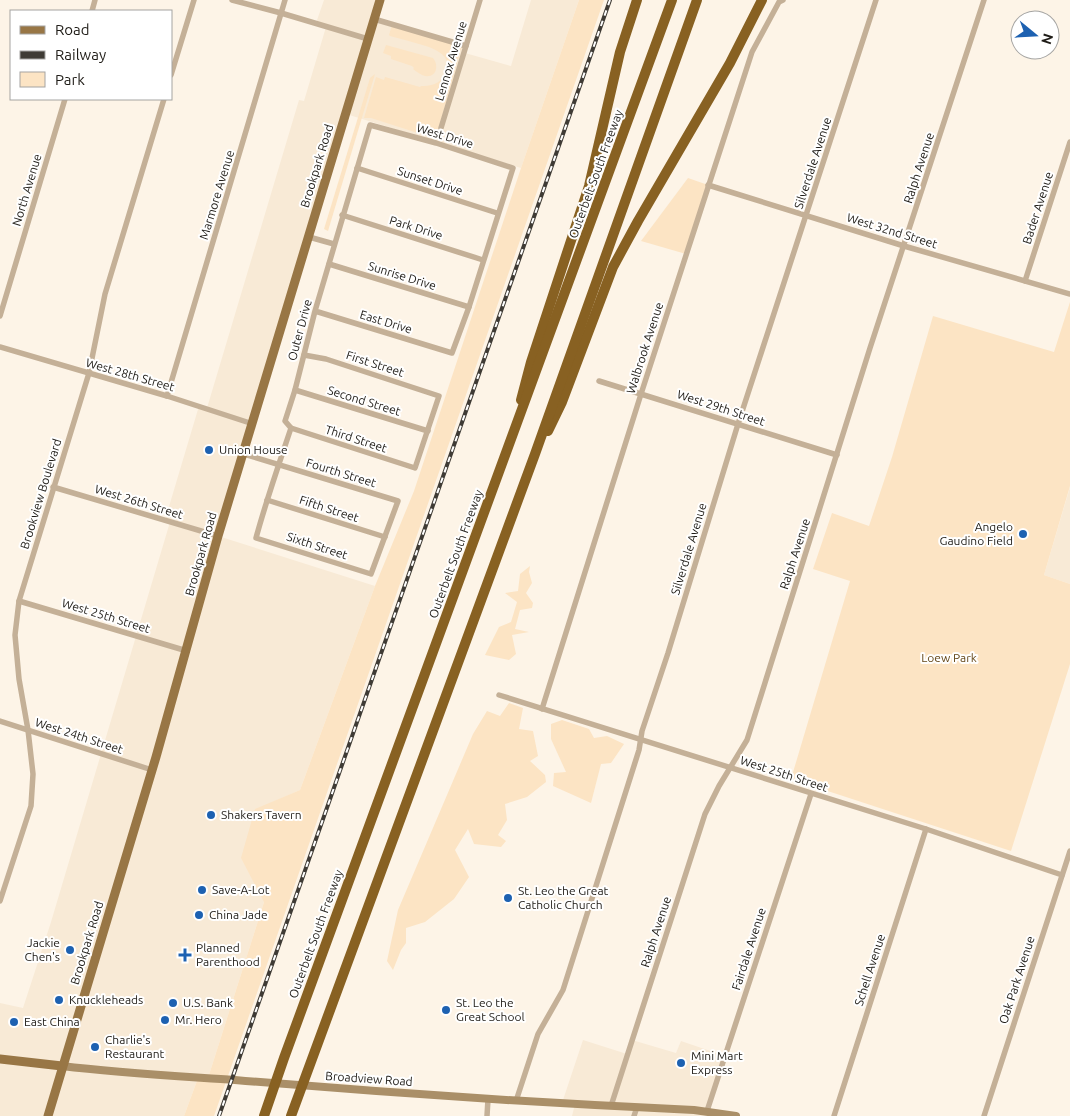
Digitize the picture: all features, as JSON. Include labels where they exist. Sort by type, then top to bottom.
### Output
[{"type":"highway","points":[[512,439],[531,362],[589,186],[620,52],[637,0]]},
{"type":"highway","name":"Outerbelt South Freeway","points":[[264,1116],[672,0]]},
{"type":"highway","points":[[291,1116],[534,454],[697,0]]},
{"type":"highway","points":[[534,454],[562,402],[604,289],[624,246],[730,63],[762,0]]},
{"type":"main road","name":"Brookpark Road","points":[[48,1116],[187,651],[218,536],[380,0]]},
{"type":"main road","name":"Broadview Road","points":[[0,1059],[121,1073],[488,1099],[707,1111],[736,1116]]},
{"type":"street","points":[[172,72],[194,0]]},
{"type":"street","points":[[232,0],[368,39]]},
{"type":"street","name":"Marmore Avenue","points":[[167,396],[285,0]]},
{"type":"street","name":"Lennox Avenue","points":[[441,128],[480,0]]},
{"type":"street","name":"Walbrook Avenue","points":[[542,709],[641,394],[752,52],[779,2],[783,0]]},
{"type":"street","name":"Silverdale Avenue","points":[[516,1100],[538,1034],[563,990],[642,740],[642,731],[671,644],[738,424],[876,0]]},
{"type":"street","name":"Ralph Avenue","points":[[611,1106],[705,814],[718,786],[747,740],[984,0]]},
{"type":"street","points":[[374,19],[466,46]]},
{"type":"street","name":"North Avenue","points":[[0,316],[65,100]]},
{"type":"street","name":"Brookview Boulevard","points":[[0,901],[31,806],[33,774],[19,678],[15,635],[19,601],[89,373],[105,294],[164,100]]},
{"type":"street","name":"West Drive","points":[[370,125],[513,168],[498,213]]},
{"type":"street","name":"Outer Drive","points":[[256,538],[291,428],[285,422],[342,215],[370,125]]},
{"type":"street","name":"Bader Avenue","points":[[1025,281],[1070,142]]},
{"type":"street","name":"Sunset Drive","points":[[357,168],[498,213]]},
{"type":"street","name":"West 32nd Street","points":[[708,185],[904,246],[1070,294]]},
{"type":"street","points":[[469,307],[498,213]]},
{"type":"street","name":"Park Drive","points":[[342,215],[483,260]]},
{"type":"street","points":[[309,237],[334,244]]},
{"type":"street","name":"Sunrise Drive","points":[[329,264],[469,307]]},
{"type":"street","name":"East Drive","points":[[315,311],[452,353],[469,307]]},
{"type":"street","name":"West 28th Street","points":[[0,347],[167,396],[253,424]]},
{"type":"street","name":"First Street","points":[[304,355],[326,359],[438,396],[428,431]]},
{"type":"street","name":"West 29th Street","points":[[599,381],[837,455]]},
{"type":"street","name":"Second Street","points":[[295,390],[428,431]]},
{"type":"street","name":"Third Street","points":[[291,428],[415,468],[428,431]]},
{"type":"street","name":"Fourth Street","points":[[244,454],[398,501],[385,537]]},
{"type":"street","name":"West 26th Street","points":[[53,487],[218,536]]},
{"type":"street","name":"Fifth Street","points":[[267,500],[385,537]]},
{"type":"street","name":"Sixth Street","points":[[256,538],[372,574],[385,537]]},
{"type":"street","name":"West 25th Street","points":[[19,601],[187,651]]},
{"type":"street","name":"West 25th Street","points":[[499,695],[926,829],[1062,874]]},
{"type":"street","name":"West 24th Street","points":[[0,721],[152,770]]},
{"type":"street","name":"Fairdale Avenue","points":[[707,1111],[810,794]]},
{"type":"street","name":"Schell Avenue","points":[[834,1116],[926,829]]},
{"type":"street","name":"Oak Park Avenue","points":[[984,1116],[1070,851]]},
{"type":"street","points":[[487,1116],[488,1099]]},
{"type":"street","points":[[634,1116],[636,1107]]},
{"type":"shaded area","points":[[324,0],[380,0],[375,19],[466,46],[465,53],[511,66],[531,0],[579,0],[521,168],[346,114],[218,536],[375,586],[300,790],[255,810],[264,902],[208,1078],[198,1078],[184,1116],[0,1116],[0,1003],[23,1008],[51,922],[170,522],[165,520],[199,406],[207,408],[299,100],[304,101],[326,27],[316,23]]},
{"type":"shaded area","points":[[1070,487],[1070,584],[1044,575]]},
{"type":"shaded area","points":[[583,1040],[627,1054],[632,1040],[676,1053],[681,1041],[725,1056],[707,1111],[736,1116],[572,1116],[575,1104],[562,1103]]},
{"type":"green space","points":[[579,0],[604,0],[214,1116],[184,1116],[198,1078],[208,1078],[264,902],[241,858],[255,809],[300,790],[375,586],[414,491]]},
{"type":"green space","points":[[392,25],[462,46],[436,137],[371,118],[364,118],[376,77],[384,80],[385,77],[420,87],[429,86],[442,79],[448,69],[445,57],[435,49],[390,36]]},
{"type":"green space","points":[[386,45],[433,58],[436,70],[432,75],[424,76],[413,69],[412,66],[391,59],[391,56],[383,53]]},
{"type":"green space","points":[[375,74],[328,231],[324,229],[370,78]]},
{"type":"green space","points":[[688,178],[708,185],[686,254],[641,241]]},
{"type":"green space","name":"Loew Park","points":[[1070,302],[1070,486],[1044,575],[1070,584],[1070,664],[1011,851],[791,779],[850,581],[813,569],[832,513],[869,526],[892,457],[933,316],[1054,352]]},
{"type":"green space","points":[[530,566],[529,572],[532,583],[526,593],[533,603],[532,608],[520,610],[515,629],[529,632],[512,635],[516,654],[509,660],[485,655],[499,627],[511,622],[517,602],[505,593],[518,591],[520,574]]},
{"type":"green space","points":[[509,703],[523,708],[519,729],[533,731],[538,756],[530,761],[545,775],[546,782],[527,797],[505,804],[507,820],[498,835],[506,841],[501,847],[474,844],[468,829],[455,850],[469,877],[454,899],[425,922],[406,928],[406,943],[393,970],[387,961],[398,910],[473,734],[487,711],[500,716]]},
{"type":"green space","points":[[562,720],[589,729],[594,738],[607,736],[624,744],[611,763],[601,764],[591,803],[553,786],[554,773],[566,772],[551,739],[551,724]]},
{"type":"railway","points":[[219,1116],[610,0]]},
{"type":"place","name":"Union House","points":[[209,450]]},
{"type":"place","name":"Angelo Gaudino Field","points":[[1023,534]]},
{"type":"place","name":"Shakers Tavern","points":[[211,815]]},
{"type":"place","name":"Save-A-Lot","points":[[202,890]]},
{"type":"place","name":"St. Leo the Great Catholic Church","points":[[508,898]]},
{"type":"place","name":"China Jade","points":[[199,915]]},
{"type":"place","name":"Jackie Chen's","points":[[70,950]]},
{"type":"place","name":"Planned Parenthood","points":[[185,955]]},
{"type":"place","name":"Knuckleheads","points":[[59,1000]]},
{"type":"place","name":"U.S. Bank","points":[[173,1003]]},
{"type":"place","name":"St. Leo the Great School","points":[[446,1010]]},
{"type":"place","name":"Mr. Hero","points":[[165,1020]]},
{"type":"place","name":"East China","points":[[14,1022]]},
{"type":"place","name":"Charlie's Restaurant","points":[[95,1047]]},
{"type":"place","name":"Mini Mart Express","points":[[681,1063]]}]
